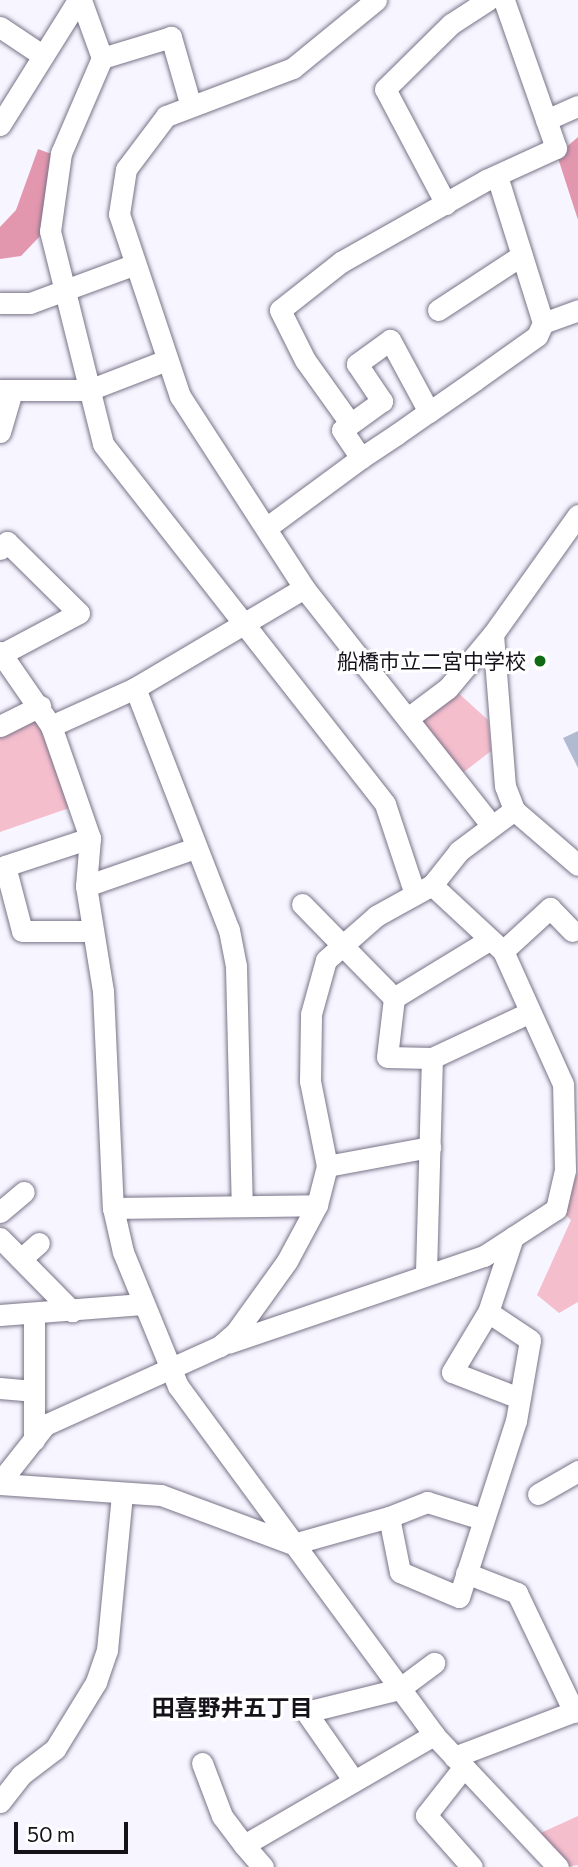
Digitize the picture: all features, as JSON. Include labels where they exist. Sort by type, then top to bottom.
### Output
[{"type":"street","points":[[0,125],[42,55],[80,0]]},
{"type":"street","points":[[0,1483],[45,1425],[220,1346],[426,1272],[484,1256],[556,1209],[565,1170],[563,1084],[496,945],[423,890],[384,804],[250,624],[103,444],[50,231],[61,153],[102,58],[80,0]]},
{"type":"street","points":[[376,0],[293,68],[190,103],[152,129],[126,169],[119,214],[164,361],[304,588],[491,825]]},
{"type":"street","points":[[446,204],[385,89],[442,32],[488,0]]},
{"type":"street","points":[[350,423],[306,360],[280,310],[341,262],[497,176],[556,148],[504,0]]},
{"type":"street","points":[[0,27],[42,55]]},
{"type":"street","points":[[102,58],[171,37],[190,103]]},
{"type":"street","points":[[546,120],[578,106]]},
{"type":"street","points":[[266,528],[360,458],[537,336],[542,323],[497,176]]},
{"type":"street","points":[[438,310],[522,255]]},
{"type":"street","points":[[0,303],[30,303],[133,265]]},
{"type":"street","points":[[542,323],[578,310]]},
{"type":"street","points":[[360,458],[342,430],[382,401],[357,364],[390,340],[429,412]]},
{"type":"street","points":[[0,432],[6,390],[89,390],[164,361]]},
{"type":"street","points":[[408,718],[448,688],[493,634],[578,515]]},
{"type":"street","points":[[0,549],[7,542],[79,613],[1,653],[40,706],[51,726],[90,838],[86,886],[114,1120],[113,1208],[142,1304],[172,1368],[293,1544],[399,1689],[458,1763],[558,1867]]},
{"type":"street","points":[[51,726],[135,688],[250,624],[304,588]]},
{"type":"street","points":[[493,634],[505,786],[514,810],[578,865]]},
{"type":"street","points":[[135,688],[229,930],[236,967],[242,1206]]},
{"type":"street","points":[[0,726],[40,706]]},
{"type":"street","points":[[220,1346],[287,1261],[317,1205],[327,1166],[310,1081],[311,1014],[326,960],[339,943],[423,890],[491,825],[514,810]]},
{"type":"street","points":[[90,838],[5,866],[22,932],[91,931]]},
{"type":"street","points":[[86,886],[195,848]]},
{"type":"street","points":[[302,904],[394,998]]},
{"type":"street","points":[[394,998],[496,945],[550,908],[572,931]]},
{"type":"street","points":[[394,998],[387,1057],[432,1058],[530,1012]]},
{"type":"street","points":[[426,1272],[432,1058]]},
{"type":"street","points":[[327,1166],[430,1147]]},
{"type":"street","points":[[0,1212],[24,1192]]},
{"type":"street","points":[[113,1208],[317,1205]]},
{"type":"street","points":[[513,1237],[488,1312],[452,1372],[519,1398]]},
{"type":"street","points":[[1,1240],[72,1311]]},
{"type":"street","points":[[21,1259],[39,1243]]},
{"type":"street","points":[[0,1315],[142,1304]]},
{"type":"street","points":[[388,1517],[400,1572],[459,1597],[479,1518],[519,1398],[530,1340],[488,1312]]},
{"type":"street","points":[[34,1314],[34,1440]]},
{"type":"street","points":[[0,1388],[33,1391]]},
{"type":"street","points":[[538,1494],[578,1471]]},
{"type":"street","points":[[0,1483],[122,1495],[161,1495],[293,1544],[388,1517],[427,1502],[479,1518]]},
{"type":"street","points":[[0,1802],[21,1775],[55,1749],[96,1682],[107,1650],[122,1495]]},
{"type":"street","points":[[466,1573],[517,1593],[576,1711],[458,1763],[426,1815],[472,1867]]},
{"type":"street","points":[[354,1781],[306,1712],[399,1689],[434,1663]]},
{"type":"street","points":[[244,1844],[434,1735]]},
{"type":"street","points":[[202,1763],[222,1816],[263,1867]]},
{"type":"shaded area","points":[[578,137],[578,220],[557,155]]},
{"type":"shaded area","points":[[38,149],[54,155],[42,234],[21,256],[0,259],[0,227],[16,210]]},
{"type":"shaded area","points":[[455,690],[488,720],[491,751],[460,775],[419,724]]},
{"type":"shaded area","points":[[44,714],[78,805],[0,832],[0,728]]},
{"type":"shaded area","points":[[578,1172],[578,1302],[559,1313],[537,1295],[571,1220],[562,1211]]},
{"type":"shaded area","points":[[578,1816],[578,1865],[566,1867],[534,1836]]},
{"type":"building","points":[[578,731],[578,768],[563,738]]},
{"type":"place","name":"船橋市立二宮中学校","points":[[540,661]]},
{"type":"district","name":"田喜野井五丁目","points":[[232,1707]]}]
